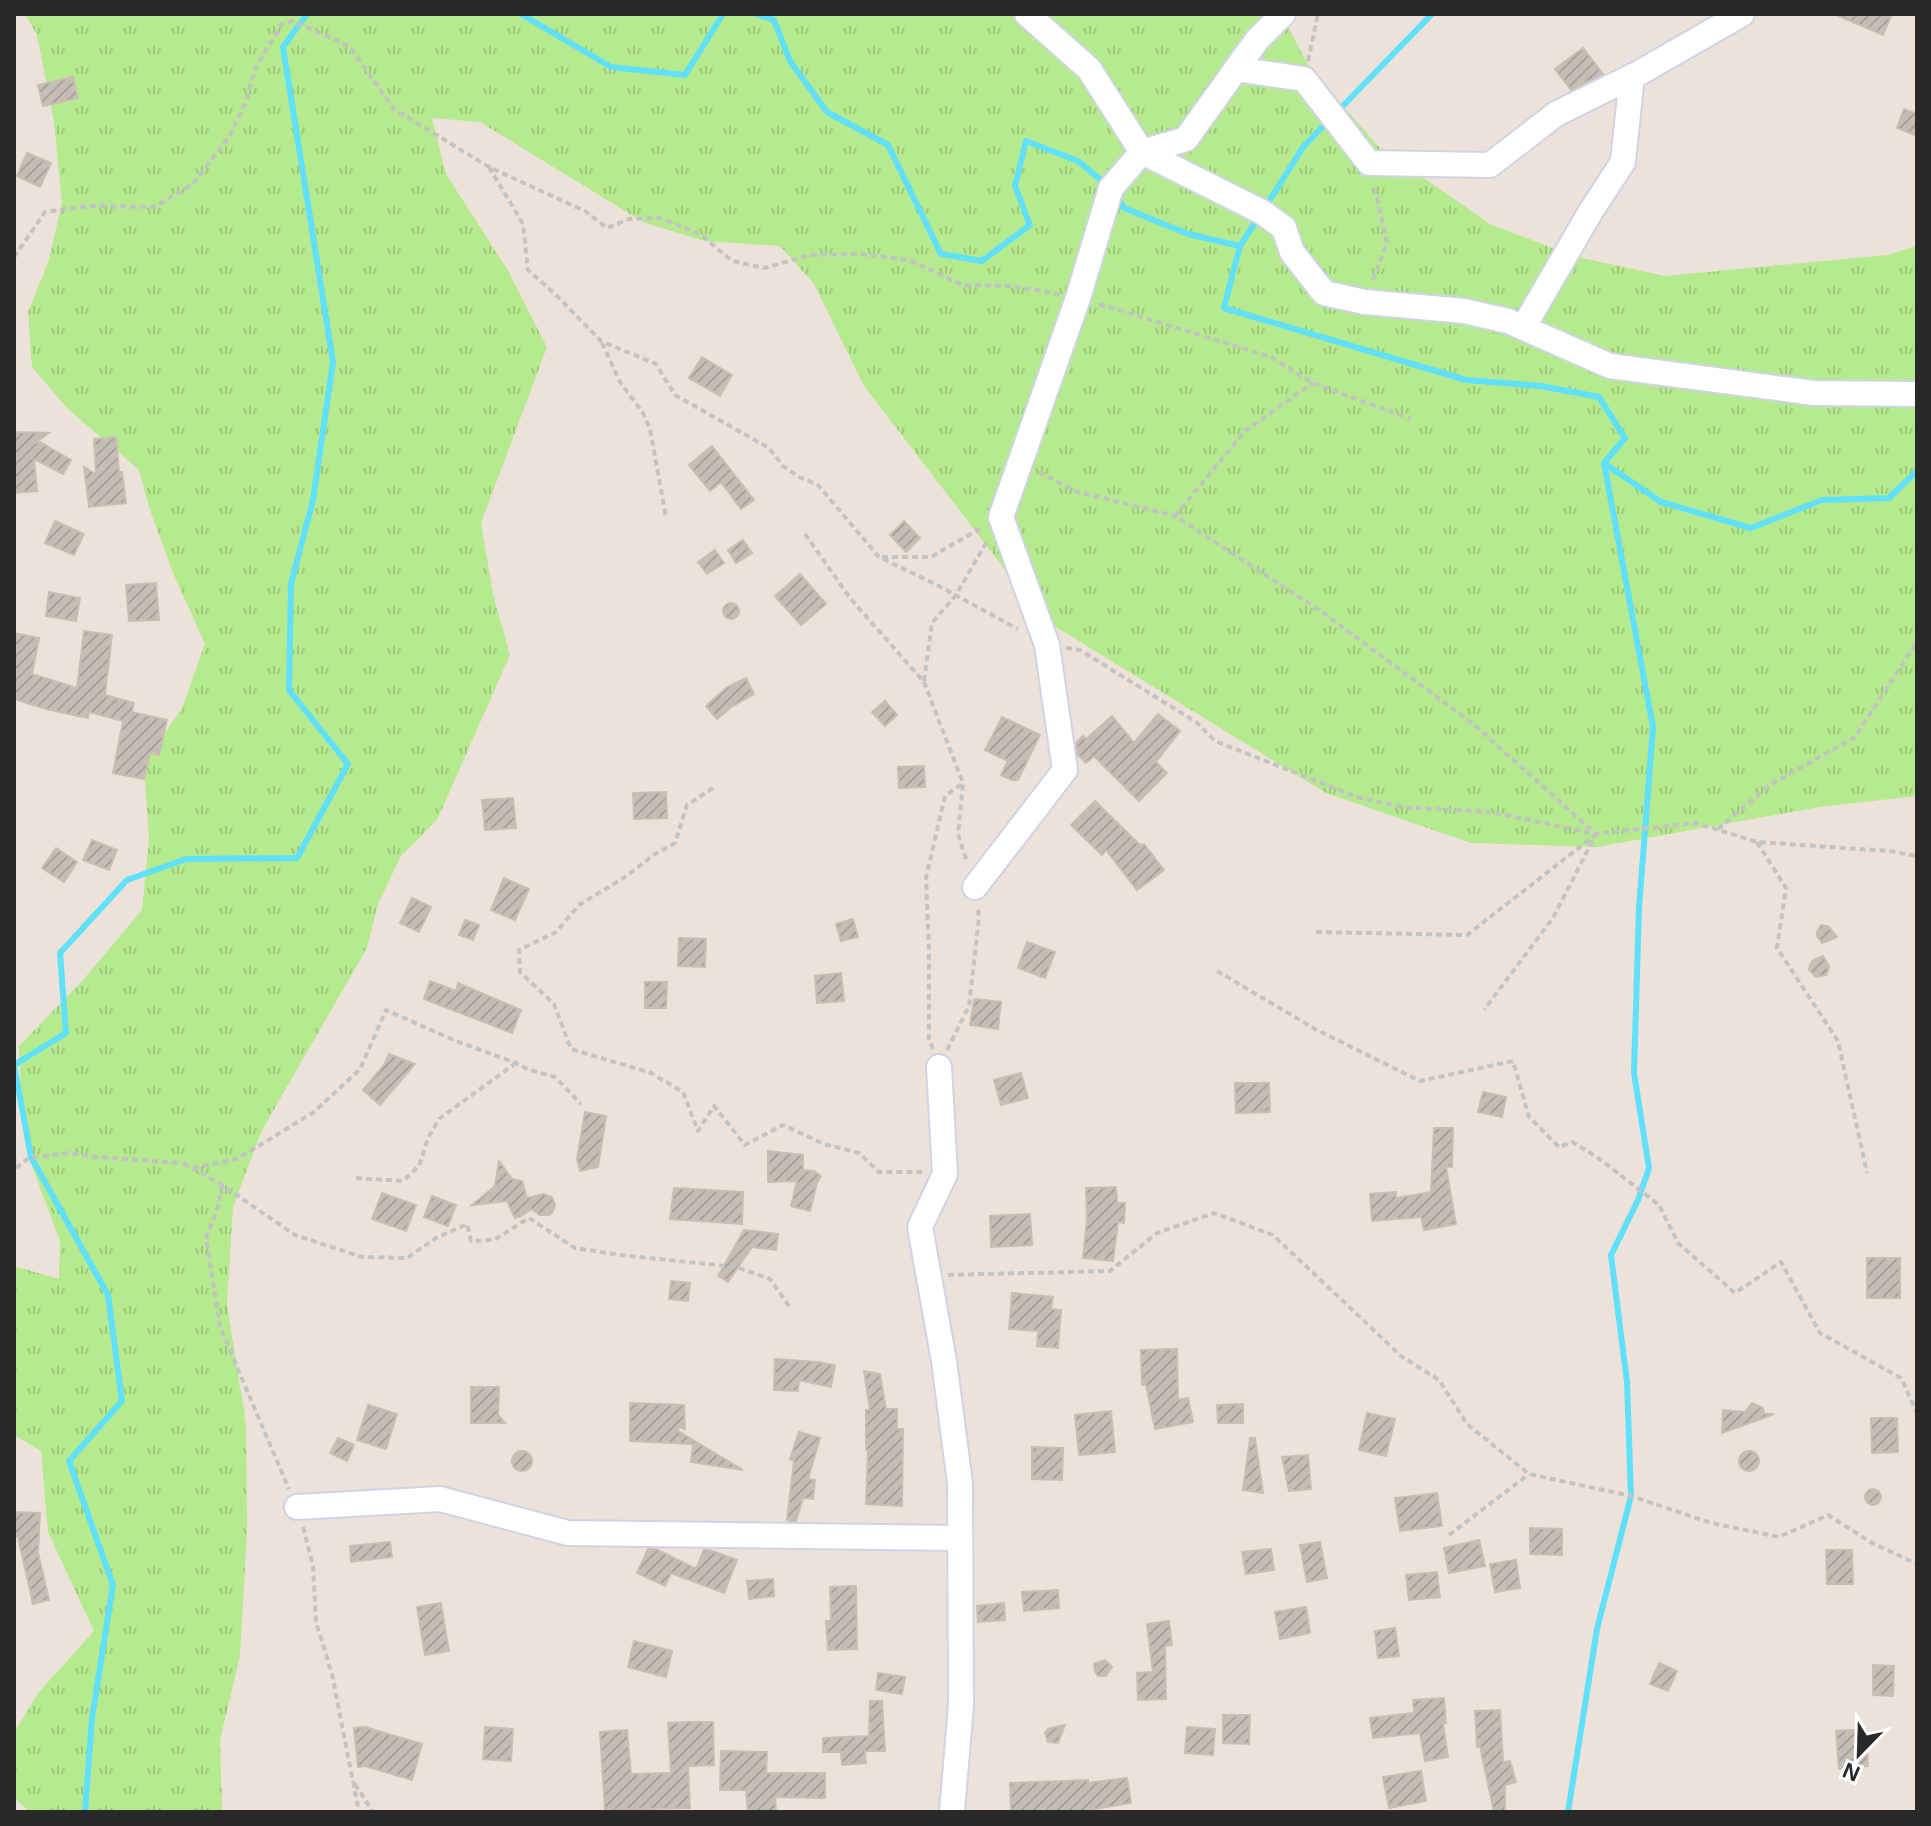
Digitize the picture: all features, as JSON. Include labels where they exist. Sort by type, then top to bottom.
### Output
[{"type":"street","points":[[1027,14],[1089,69],[1142,152],[1262,212],[1284,228],[1292,252],[1324,293],[1365,302],[1464,311],[1508,321],[1610,366],[1814,393],[1917,394]]},
{"type":"street","points":[[975,887],[1065,770],[1047,645],[1001,517],[1078,298],[1111,188],[1142,152],[1186,139],[1257,40],[1283,14]]},
{"type":"street","points":[[1236,69],[1304,79],[1369,163],[1490,165],[1556,114],[1632,76],[1742,14]]},
{"type":"street","points":[[1523,328],[1623,162],[1632,76]]},
{"type":"street","points":[[939,1067],[945,1174],[920,1227],[944,1361],[960,1483],[961,1705],[952,1812]]},
{"type":"street","points":[[297,1507],[440,1499],[568,1533],[959,1538]]},
{"type":"path","points":[[1304,79],[1318,14]]},
{"type":"path","points":[[14,257],[45,212],[90,206],[154,207],[193,184],[229,137],[246,102],[255,69],[281,25],[293,21],[349,46],[394,109],[489,167],[585,211],[607,228],[629,219],[660,218],[700,234],[732,261],[765,268],[809,255],[860,254],[909,260],[962,285],[1011,286],[1078,298],[1271,357],[1313,383],[1411,419]]},
{"type":"path","points":[[1365,302],[1387,242],[1369,163]]},
{"type":"path","points":[[489,167],[523,224],[528,270],[601,341],[620,382],[643,413],[650,429],[666,517]]},
{"type":"path","points":[[601,341],[656,364],[675,395],[769,448],[783,466],[818,485],[879,557],[1047,645],[1080,650],[1196,722],[1215,741],[1357,797],[1402,807],[1491,812],[1596,834],[1696,823],[1757,842],[1889,851],[1917,856]]},
{"type":"path","points":[[1175,516],[1245,431],[1313,383]]},
{"type":"path","points":[[1021,462],[1075,491],[1175,516],[1322,612],[1472,723],[1596,834]]},
{"type":"path","points":[[879,557],[931,557],[1001,517]]},
{"type":"path","points":[[924,682],[932,623],[956,595],[1001,517]]},
{"type":"path","points":[[805,534],[850,598],[924,682],[963,783],[958,834],[975,887],[979,918],[969,1006],[939,1067]]},
{"type":"path","points":[[1717,830],[1770,785],[1855,737],[1917,645]]},
{"type":"path","points":[[939,1067],[929,1039],[926,878],[945,796],[963,783]]},
{"type":"path","points":[[713,788],[687,805],[675,843],[579,905],[556,932],[519,950],[520,972],[554,1004],[571,1049],[651,1073],[683,1092],[698,1131],[714,1106],[745,1145],[783,1125],[824,1144],[859,1153],[879,1172],[945,1174]]},
{"type":"path","points":[[1316,932],[1467,935],[1596,834]]},
{"type":"path","points":[[1484,1010],[1553,918],[1596,834]]},
{"type":"path","points":[[1757,842],[1786,888],[1777,948],[1838,1041],[1867,1173]]},
{"type":"path","points":[[1217,971],[1315,1029],[1420,1081],[1513,1061],[1529,1117],[1559,1147],[1572,1142],[1597,1157],[1659,1205],[1678,1243],[1735,1293],[1781,1262],[1820,1333],[1901,1378],[1917,1413]]},
{"type":"path","points":[[183,1163],[192,1169],[237,1159],[314,1112],[360,1069],[386,1010],[456,1041],[555,1077],[581,1104]]},
{"type":"path","points":[[356,1178],[403,1181],[419,1166],[428,1138],[439,1119],[516,1063]]},
{"type":"path","points":[[15,1168],[29,1158],[69,1153],[183,1163],[222,1185],[295,1235],[362,1257],[407,1258],[436,1238],[467,1224],[471,1241],[494,1240],[529,1218],[575,1248],[736,1267],[770,1279],[789,1306]]},
{"type":"path","points":[[14,1157],[15,1168]]},
{"type":"path","points":[[930,1275],[1110,1271],[1157,1233],[1214,1213],[1273,1235],[1401,1356],[1439,1380],[1467,1424],[1529,1474],[1631,1496],[1711,1523],[1779,1537],[1828,1515],[1872,1543],[1917,1564]]},
{"type":"path","points":[[1449,1535],[1529,1474]]},
{"type":"path","points":[[353,1782],[373,1812]]},
{"type":"green space","points":[[25,14],[1281,14],[1309,67],[1379,147],[1490,224],[1573,256],[1665,276],[1887,255],[1917,246],[1917,796],[1819,807],[1597,847],[1471,843],[1326,793],[1043,619],[864,386],[814,284],[780,246],[704,241],[643,222],[480,122],[432,118],[446,174],[507,269],[547,347],[481,523],[493,594],[510,655],[437,820],[401,856],[378,904],[367,948],[262,1130],[233,1207],[227,1304],[246,1424],[247,1532],[240,1656],[220,1740],[222,1812],[30,1812],[14,1798],[14,1733],[38,1693],[94,1631],[48,1532],[41,1451],[14,1435],[14,1266],[59,1279],[60,1241],[29,1158],[22,1121],[19,1046],[82,981],[142,910],[149,840],[144,764],[182,708],[205,644],[173,573],[139,470],[68,409],[32,367],[28,312],[48,263],[62,203],[54,122],[37,35]]},
{"type":"building","points":[[1834,14],[1892,14],[1883,35]]},
{"type":"building","points":[[1583,48],[1603,74],[1571,90],[1555,69]]},
{"type":"building","points":[[73,77],[78,98],[43,106],[38,85]]},
{"type":"building","points":[[1904,109],[1917,114],[1917,136],[1897,128]]},
{"type":"building","points":[[27,153],[51,163],[40,187],[17,176]]},
{"type":"building","points":[[702,357],[732,375],[720,396],[689,378]]},
{"type":"building","points":[[14,432],[49,433],[35,443],[40,442],[71,460],[63,474],[34,459],[37,491],[14,493]]},
{"type":"building","points":[[116,437],[126,503],[89,507],[84,467],[96,474],[94,439]]},
{"type":"building","points":[[712,446],[754,500],[741,509],[721,482],[710,491],[689,465]]},
{"type":"building","points":[[55,521],[84,534],[74,555],[45,543]]},
{"type":"building","points":[[904,521],[920,538],[906,552],[890,535]]},
{"type":"building","points":[[743,540],[752,553],[736,563],[728,550]]},
{"type":"building","points":[[715,550],[724,563],[707,574],[698,562]]},
{"type":"building","points":[[800,574],[826,604],[801,625],[775,596]]},
{"type":"building","points":[[156,583],[159,620],[129,621],[126,585]]},
{"type":"building","points":[[49,592],[80,598],[76,621],[46,616]]},
{"type":"building","points":[[731,603],[737,605],[737,617],[731,619],[725,617],[723,611],[725,605]]},
{"type":"building","points":[[84,631],[112,635],[105,695],[134,703],[132,712],[167,720],[159,755],[150,753],[144,779],[113,773],[123,721],[89,712],[88,718],[14,699],[14,633],[39,638],[32,674],[77,688]]},
{"type":"building","points":[[746,678],[754,694],[717,719],[706,706],[727,687]]},
{"type":"building","points":[[885,701],[897,715],[885,726],[872,712]]},
{"type":"building","points":[[1158,714],[1180,731],[1156,762],[1167,773],[1139,801],[1094,756],[1086,763],[1078,755],[1076,743],[1083,736],[1086,739],[1112,716],[1134,743]]},
{"type":"building","points":[[1002,717],[1040,735],[1018,780],[1001,775],[1008,761],[985,750]]},
{"type":"building","points":[[924,766],[925,787],[899,788],[898,767]]},
{"type":"building","points":[[666,792],[667,818],[634,819],[633,793]]},
{"type":"building","points":[[513,798],[516,828],[485,830],[482,800]]},
{"type":"building","points":[[1095,801],[1141,846],[1144,844],[1164,870],[1137,890],[1106,850],[1102,855],[1071,825]]},
{"type":"building","points":[[92,840],[117,850],[109,870],[83,860]]},
{"type":"building","points":[[56,848],[77,862],[64,882],[42,868]]},
{"type":"building","points":[[504,878],[529,889],[515,920],[491,910]]},
{"type":"building","points":[[412,898],[431,907],[419,932],[400,923]]},
{"type":"building","points":[[853,919],[858,937],[841,941],[836,924]]},
{"type":"building","points":[[465,920],[479,925],[473,940],[459,935]]},
{"type":"building","points":[[1821,925],[1829,927],[1837,937],[1822,943],[1817,936]]},
{"type":"building","points":[[679,938],[706,939],[705,967],[678,966]]},
{"type":"building","points":[[1027,942],[1055,952],[1045,978],[1018,968]]},
{"type":"building","points":[[1823,956],[1829,966],[1828,971],[1826,975],[1816,977],[1809,970],[1810,965]]},
{"type":"building","points":[[841,973],[844,1001],[817,1003],[815,976]]},
{"type":"building","points":[[430,981],[456,991],[458,983],[521,1010],[512,1033],[424,999]]},
{"type":"building","points":[[645,982],[667,982],[666,1008],[645,1008]]},
{"type":"building","points":[[974,999],[1001,1002],[998,1029],[970,1025]]},
{"type":"building","points":[[389,1054],[415,1064],[380,1105],[363,1090]]},
{"type":"building","points":[[1021,1073],[1028,1098],[1001,1105],[994,1080]]},
{"type":"building","points":[[1235,1083],[1269,1083],[1270,1112],[1236,1113]]},
{"type":"building","points":[[1483,1092],[1506,1097],[1502,1117],[1478,1112]]},
{"type":"building","points":[[585,1112],[606,1116],[598,1167],[580,1171],[577,1159]]},
{"type":"building","points":[[1434,1128],[1453,1128],[1452,1167],[1446,1167],[1456,1224],[1424,1230],[1421,1217],[1372,1221],[1370,1194],[1396,1192],[1396,1198],[1431,1192]]},
{"type":"building","points":[[768,1151],[803,1155],[803,1170],[814,1171],[821,1176],[810,1211],[791,1206],[797,1181],[768,1182]]},
{"type":"building","points":[[499,1161],[512,1179],[522,1181],[527,1198],[544,1194],[552,1197],[555,1205],[552,1213],[540,1215],[530,1208],[515,1218],[507,1201],[472,1205],[495,1186]]},
{"type":"building","points":[[1116,1187],[1117,1203],[1125,1203],[1124,1223],[1118,1222],[1113,1261],[1083,1258],[1086,1188]]},
{"type":"building","points":[[674,1188],[743,1192],[742,1224],[670,1219]]},
{"type":"building","points":[[382,1193],[416,1205],[406,1231],[372,1219]]},
{"type":"building","points":[[432,1196],[456,1205],[448,1226],[424,1217]]},
{"type":"building","points":[[1030,1214],[1032,1245],[991,1247],[990,1216]]},
{"type":"building","points":[[744,1230],[778,1234],[776,1250],[752,1247],[728,1282],[718,1276]]},
{"type":"building","points":[[1867,1258],[1900,1258],[1900,1298],[1867,1298]]},
{"type":"building","points":[[671,1281],[690,1283],[688,1301],[669,1299]]},
{"type":"building","points":[[1012,1293],[1053,1297],[1051,1309],[1061,1310],[1058,1348],[1037,1346],[1038,1331],[1009,1329]]},
{"type":"building","points":[[1177,1349],[1178,1400],[1188,1398],[1193,1422],[1155,1429],[1146,1385],[1142,1385],[1141,1350]]},
{"type":"building","points":[[775,1359],[835,1365],[831,1387],[799,1380],[798,1391],[774,1390]]},
{"type":"building","points":[[864,1371],[880,1374],[886,1409],[897,1409],[897,1429],[903,1429],[902,1506],[866,1504],[866,1410],[870,1410]]},
{"type":"building","points":[[471,1387],[499,1387],[498,1415],[505,1423],[471,1423]]},
{"type":"building","points":[[630,1403],[684,1405],[685,1429],[679,1427],[678,1431],[743,1470],[691,1462],[693,1444],[630,1441]]},
{"type":"building","points":[[1752,1403],[1763,1408],[1764,1414],[1774,1414],[1722,1433],[1723,1410],[1745,1412]]},
{"type":"building","points":[[1243,1404],[1243,1423],[1218,1423],[1217,1405]]},
{"type":"building","points":[[368,1405],[397,1414],[386,1449],[357,1440]]},
{"type":"building","points":[[1111,1411],[1115,1452],[1079,1455],[1075,1415]]},
{"type":"building","points":[[1367,1413],[1395,1419],[1386,1456],[1359,1450]]},
{"type":"building","points":[[1871,1418],[1897,1418],[1898,1452],[1872,1453]]},
{"type":"building","points":[[799,1432],[820,1438],[808,1479],[815,1480],[813,1499],[803,1498],[796,1521],[791,1521],[787,1520],[794,1461],[790,1459]]},
{"type":"building","points":[[338,1438],[354,1445],[347,1461],[330,1453]]},
{"type":"building","points":[[1250,1438],[1255,1438],[1263,1493],[1243,1490]]},
{"type":"building","points":[[1032,1447],[1063,1448],[1062,1480],[1032,1479]]},
{"type":"building","points":[[522,1451],[529,1454],[532,1461],[529,1468],[522,1471],[515,1468],[512,1461],[515,1454]]},
{"type":"building","points":[[1745,1451],[1753,1451],[1759,1461],[1753,1471],[1745,1471],[1739,1465],[1739,1457]]},
{"type":"building","points":[[1308,1455],[1311,1489],[1289,1491],[1282,1457]]},
{"type":"building","points":[[1870,1489],[1876,1489],[1881,1497],[1879,1503],[1870,1505],[1865,1500],[1865,1494]]},
{"type":"building","points":[[1437,1493],[1442,1526],[1400,1531],[1395,1498]]},
{"type":"building","points":[[14,1512],[40,1513],[38,1553],[49,1600],[33,1604],[18,1537],[14,1537]]},
{"type":"building","points":[[1530,1528],[1562,1529],[1562,1555],[1530,1554]]},
{"type":"building","points":[[1479,1540],[1485,1566],[1449,1573],[1444,1548]]},
{"type":"building","points":[[390,1542],[392,1557],[351,1562],[350,1546]]},
{"type":"building","points":[[1320,1542],[1327,1578],[1307,1582],[1300,1545]]},
{"type":"building","points":[[648,1549],[656,1549],[696,1569],[704,1550],[737,1560],[724,1593],[671,1573],[665,1586],[637,1573]]},
{"type":"building","points":[[1271,1549],[1274,1570],[1246,1574],[1242,1552]]},
{"type":"building","points":[[1826,1550],[1852,1550],[1853,1584],[1827,1584]]},
{"type":"building","points":[[1516,1560],[1520,1588],[1495,1592],[1490,1564]]},
{"type":"building","points":[[1437,1572],[1440,1597],[1409,1600],[1406,1575]]},
{"type":"building","points":[[773,1579],[774,1596],[749,1599],[747,1581]]},
{"type":"building","points":[[856,1586],[857,1649],[828,1650],[826,1621],[831,1621],[830,1587]]},
{"type":"building","points":[[1058,1590],[1059,1608],[1024,1611],[1022,1592]]},
{"type":"building","points":[[441,1603],[449,1651],[425,1655],[417,1607]]},
{"type":"building","points":[[1004,1603],[1005,1620],[978,1622],[977,1606]]},
{"type":"building","points":[[1306,1607],[1310,1633],[1280,1639],[1275,1612]]},
{"type":"building","points":[[1169,1621],[1172,1645],[1165,1646],[1166,1699],[1138,1700],[1137,1673],[1153,1672],[1147,1624]]},
{"type":"building","points":[[1395,1628],[1399,1656],[1378,1658],[1375,1631]]},
{"type":"building","points":[[634,1641],[672,1651],[666,1677],[628,1667]]},
{"type":"building","points":[[1105,1660],[1112,1667],[1106,1676],[1098,1676],[1094,1664]]},
{"type":"building","points":[[1659,1663],[1677,1671],[1668,1691],[1650,1684]]},
{"type":"building","points":[[1873,1665],[1894,1666],[1893,1696],[1873,1695]]},
{"type":"building","points":[[878,1673],[905,1677],[902,1694],[876,1690]]},
{"type":"building","points":[[1444,1698],[1446,1723],[1443,1724],[1448,1757],[1425,1761],[1420,1733],[1373,1738],[1370,1718],[1414,1713],[1413,1700]]},
{"type":"building","points":[[870,1701],[882,1701],[885,1751],[865,1751],[866,1763],[842,1765],[841,1752],[823,1752],[823,1738],[869,1736]]},
{"type":"building","points":[[1500,1710],[1503,1762],[1510,1761],[1516,1782],[1505,1785],[1505,1812],[1494,1812],[1480,1746],[1477,1747],[1475,1711]]},
{"type":"building","points":[[1223,1715],[1250,1715],[1249,1744],[1223,1743]]},
{"type":"building","points":[[713,1722],[714,1765],[688,1766],[690,1808],[605,1810],[600,1732],[627,1730],[631,1774],[671,1773],[668,1723]]},
{"type":"building","points":[[1065,1725],[1058,1743],[1048,1742],[1045,1733],[1048,1729]]},
{"type":"building","points":[[365,1727],[422,1744],[412,1780],[365,1766],[358,1767],[354,1728]]},
{"type":"building","points":[[485,1727],[513,1729],[511,1761],[483,1759]]},
{"type":"building","points":[[1187,1727],[1215,1729],[1213,1755],[1185,1753]]},
{"type":"building","points":[[1866,1729],[1868,1766],[1839,1769],[1836,1731]]},
{"type":"building","points":[[721,1751],[767,1752],[766,1773],[825,1773],[825,1798],[775,1797],[776,1812],[748,1812],[746,1790],[720,1790]]},
{"type":"building","points":[[1421,1771],[1426,1801],[1389,1808],[1383,1777]]},
{"type":"building","points":[[1127,1778],[1131,1803],[1089,1812],[1011,1812],[1010,1783],[1088,1780],[1088,1783]]},
{"type":"waterway","points":[[14,1065],[66,1033],[60,953],[127,880],[186,859],[297,858],[348,764],[289,690],[291,584],[313,500],[333,362],[283,47],[307,14]]},
{"type":"waterway","points":[[521,14],[611,67],[685,75],[723,14]]},
{"type":"waterway","points":[[756,14],[774,20],[790,61],[827,112],[888,145],[941,254],[982,261],[1030,225],[1015,186],[1026,141],[1078,161],[1107,185]]},
{"type":"waterway","points":[[1338,111],[1432,14]]},
{"type":"waterway","points":[[1266,206],[1303,147],[1330,119]]},
{"type":"waterway","points":[[1116,196],[1124,208],[1188,234],[1240,246],[1224,308],[1466,380],[1541,386],[1599,397],[1625,438],[1604,463],[1661,502],[1751,528],[1822,500],[1889,498],[1917,471]]},
{"type":"waterway","points":[[1240,246],[1260,215]]},
{"type":"waterway","points":[[1568,1812],[1597,1629],[1631,1496],[1627,1382],[1611,1255],[1638,1200],[1649,1168],[1634,1073],[1639,908],[1653,727],[1604,463]]},
{"type":"waterway","points":[[14,1065],[31,1157],[108,1295],[122,1401],[69,1461],[113,1585],[92,1718],[85,1812]]}]
